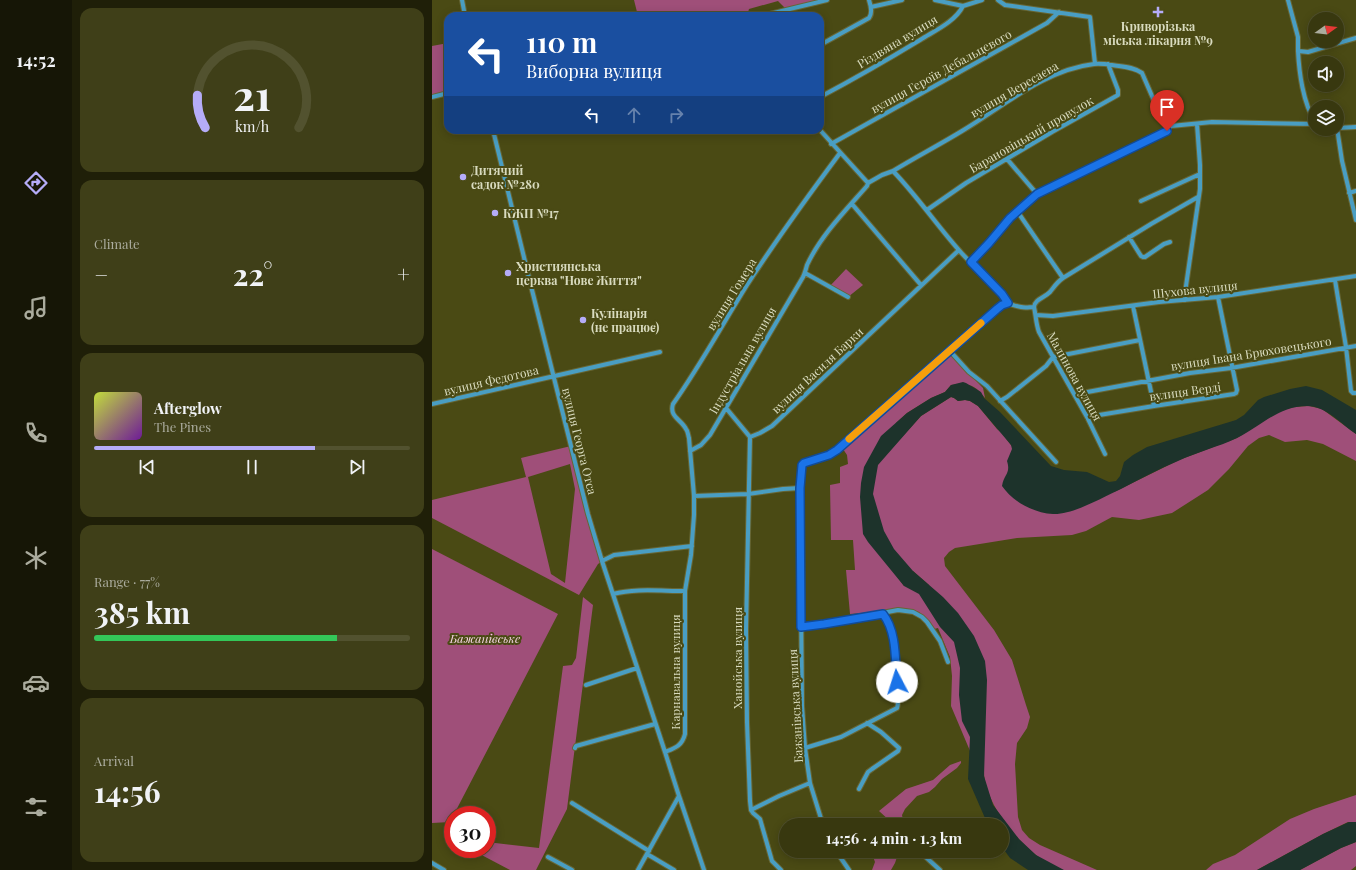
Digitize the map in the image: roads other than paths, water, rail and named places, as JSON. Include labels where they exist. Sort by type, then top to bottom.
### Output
[{"type":"street","points":[[462,0],[464,12]]},
{"type":"street","points":[[778,12],[827,0]]},
{"type":"street","points":[[824,43],[869,18],[871,15],[871,7],[869,0]]},
{"type":"street","points":[[871,7],[902,0]]},
{"type":"street","points":[[935,0],[963,6],[982,0]]},
{"type":"street","points":[[998,0],[1005,5],[1090,17],[1095,64]]},
{"type":"street","points":[[1288,0],[1298,37],[1298,70],[1308,104]]},
{"type":"street","name":"Різдвяна вулиця","points":[[824,95],[875,68],[945,24],[960,13],[963,6]]},
{"type":"street","name":"вулиця Героїв Дебальцевого","points":[[831,144],[1047,23],[1059,12]]},
{"type":"street","points":[[1298,51],[1308,52],[1356,38]]},
{"type":"street","name":"вулиця Вересаєва","points":[[893,171],[1042,82],[1067,70],[1095,64],[1108,64],[1131,68],[1142,73],[1162,119],[1166,124],[1171,126]]},
{"type":"street","name":"Барановіцький провулок","points":[[927,210],[1007,159],[1118,95],[1118,90],[1108,64]]},
{"type":"street","points":[[432,97],[444,95]]},
{"type":"street","points":[[971,262],[1018,211],[1037,194],[1163,134],[1171,126],[1212,122],[1308,124]]},
{"type":"street","points":[[1185,300],[1200,189],[1197,124]]},
{"type":"street","points":[[1344,128],[1356,128]]},
{"type":"street","name":"вулиця Георга Отса","points":[[494,134],[588,514],[665,752]]},
{"type":"street","points":[[823,134],[868,183]]},
{"type":"street","points":[[1338,136],[1342,161],[1356,220]]},
{"type":"street","name":"вулиця Гомера","points":[[694,496],[690,452],[686,429],[674,415],[672,411],[673,404],[694,373],[760,265],[840,153]]},
{"type":"street","points":[[1007,159],[1037,194]]},
{"type":"street","points":[[893,171],[959,250],[1002,294],[1008,303]]},
{"type":"street","name":"Індустріальна вулиця","points":[[690,452],[707,439],[805,273],[808,264],[834,225],[868,183],[893,171]]},
{"type":"street","points":[[1141,201],[1200,174]]},
{"type":"street","points":[[1349,193],[1356,191]]},
{"type":"street","points":[[694,496],[748,494],[800,488],[801,468],[804,463],[829,455],[837,450],[1002,305],[1008,303],[1023,308],[1034,307],[1038,300],[1050,292],[1057,281],[1128,237],[1198,197]]},
{"type":"street","points":[[852,204],[921,285]]},
{"type":"street","points":[[1018,211],[1062,278]]},
{"type":"street","points":[[1128,237],[1143,257],[1146,257],[1164,244],[1170,242]]},
{"type":"street","name":"вулиця Василя Барки","points":[[750,437],[772,426],[959,250]]},
{"type":"street","points":[[805,273],[848,297]]},
{"type":"street","name":"Шухова вулиця","points":[[1036,315],[1053,316],[1218,297],[1356,276]]},
{"type":"street","points":[[1335,280],[1352,391],[1353,393],[1356,393]]},
{"type":"street","name":"вулиця Верді","points":[[1087,418],[1236,393],[1218,297]]},
{"type":"street","points":[[1133,306],[1154,406]]},
{"type":"street","name":"Малинова вулиця","points":[[1034,307],[1039,332],[1106,454]]},
{"type":"street","points":[[1000,401],[1046,366],[1054,357],[1140,340]]},
{"type":"street","name":"вулиця Івана Брюховецького","points":[[1075,396],[1082,393],[1148,380],[1231,368],[1356,346]]},
{"type":"street","points":[[950,350],[969,372],[987,386],[1056,462]]},
{"type":"street","name":"вулиця Федотова","points":[[432,404],[660,352]]},
{"type":"street","points":[[726,408],[750,437]]},
{"type":"street","name":"Ханойська вулиця","points":[[750,437],[746,630],[746,714],[751,810]]},
{"type":"street","name":"Бажанівська вулиця","points":[[800,488],[802,706],[810,783],[821,818]]},
{"type":"street","name":"Карнавальна вулиця","points":[[665,752],[678,747],[685,734],[685,591],[692,546],[694,496]]},
{"type":"street","points":[[602,561],[614,555],[692,546]]},
{"type":"street","points":[[613,594],[635,591],[685,591]]},
{"type":"street","points":[[801,627],[905,610],[913,612],[927,622],[940,641],[948,662]]},
{"type":"street","points":[[806,748],[841,737],[896,709],[898,705],[893,640],[890,626],[883,614]]},
{"type":"street","points":[[586,685],[637,668]]},
{"type":"street","points":[[859,789],[868,772],[898,751],[899,748],[881,732],[867,723]]},
{"type":"street","points":[[575,748],[576,746],[655,724]]},
{"type":"street","points":[[665,752],[704,870]]},
{"type":"street","points":[[781,870],[772,861],[760,819],[751,810],[810,783]]},
{"type":"street","points":[[638,870],[679,796]]},
{"type":"street","points":[[572,804],[674,870]]},
{"type":"street","points":[[548,857],[572,870]]},
{"type":"street","points":[[840,858],[846,869]]},
{"type":"street","points":[[927,858],[940,870]]},
{"type":"street","points":[[432,863],[444,870]]},
{"type":"place","name":"Криворізька міська лікарня №9","points":[[1158,12]]},
{"type":"place","name":"Дитячий садок №280","points":[[463,177]]},
{"type":"place","name":"КЖП №17","points":[[495,213]]},
{"type":"place","name":"Християнська церква \"Нове Життя\"","points":[[508,273]]},
{"type":"place","name":"Кулінарія (не працює)","points":[[583,320]]},
{"type":"park label","name":"Бажанівське","points":[[485,638]]}]
